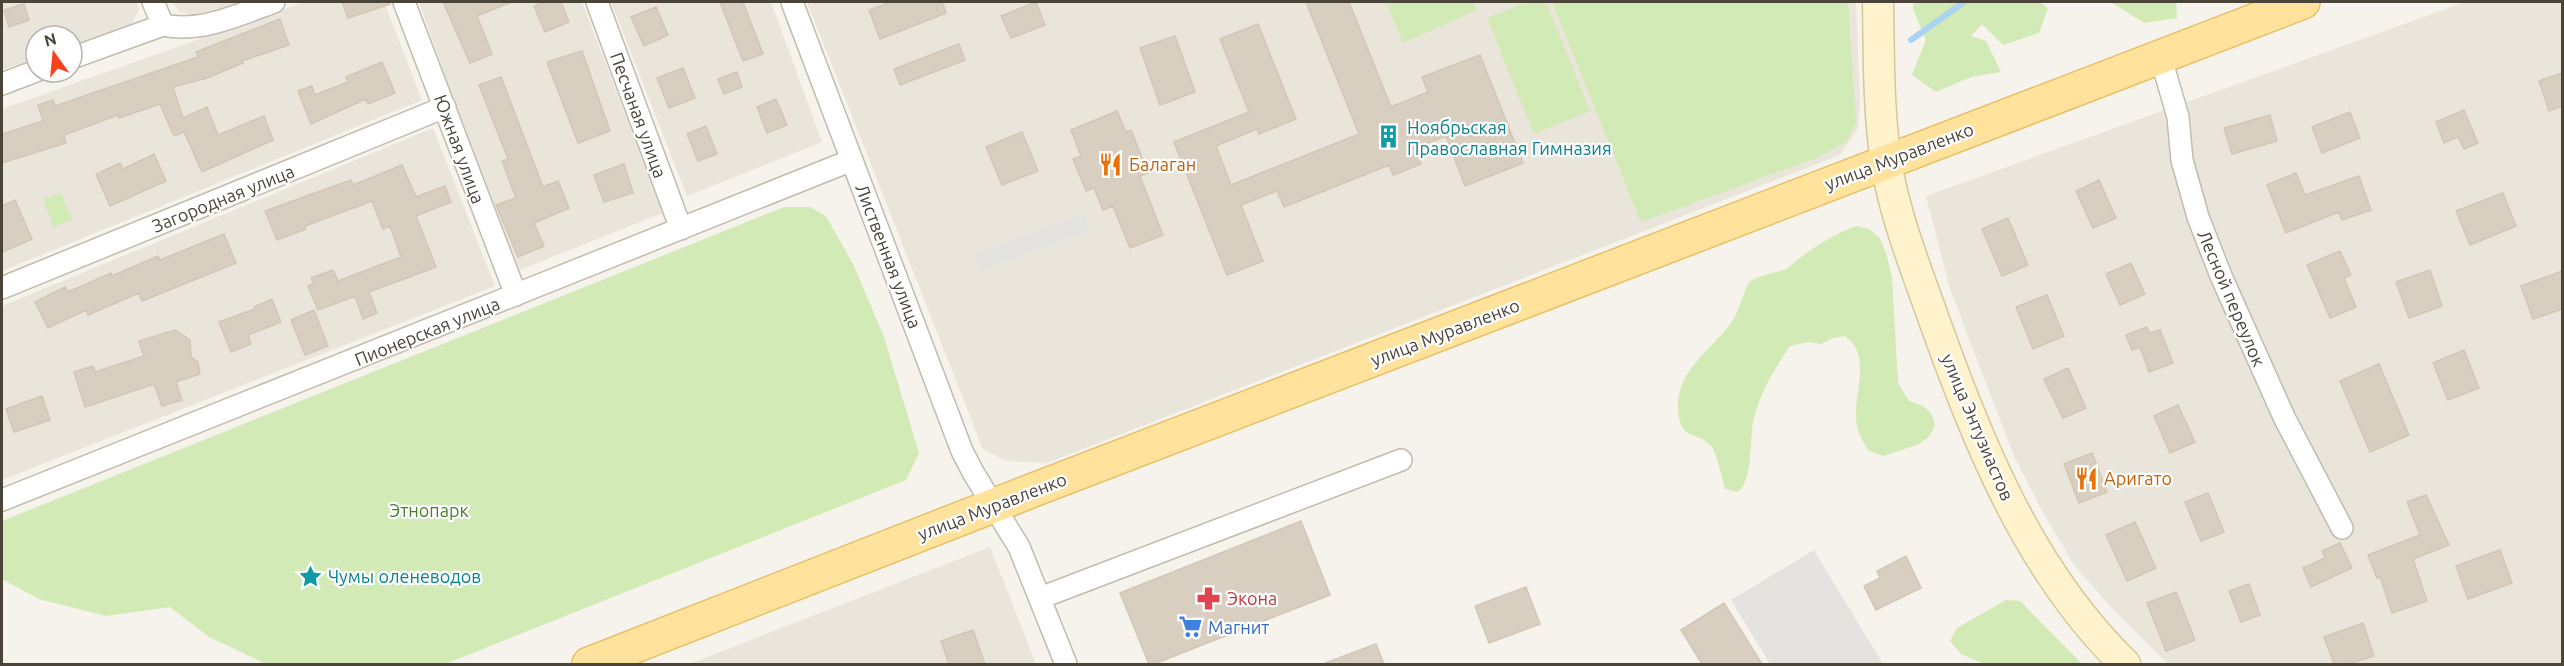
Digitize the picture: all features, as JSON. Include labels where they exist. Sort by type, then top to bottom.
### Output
[{"type":"main road","name":"улица Муравленко","points":[[589,664],[995,505],[2302,2]]},
{"type":"street","points":[[153,2],[163,25]]},
{"type":"street","points":[[84,54],[163,25],[177,28],[199,27],[273,2]]},
{"type":"street","name":"Южная улица","points":[[404,2],[516,295]]},
{"type":"street","name":"Песчаная улица","points":[[597,2],[681,229]]},
{"type":"street","name":"Лиственная улица","points":[[792,2],[962,451],[1019,547],[1066,664]]},
{"type":"street","name":"улица Энтузиастов","points":[[1878,2],[1881,106],[1886,161],[1895,204],[1945,351],[1996,475],[2021,525],[2063,593],[2087,624],[2125,664]]},
{"type":"street","name":"Лесной переулок","points":[[2160,55],[2178,117],[2187,185],[2201,227],[2220,276],[2284,417],[2343,528]]},
{"type":"street","points":[[2,84],[24,76]]},
{"type":"street","name":"Загородная улица","points":[[2,288],[445,107]]},
{"type":"street","name":"Пионерская улица","points":[[2,500],[852,160]]},
{"type":"street","points":[[1040,598],[1401,460]]},
{"type":"shaded area","points":[[2,2],[136,2],[139,9],[132,24],[84,41],[84,24],[24,24],[24,62],[2,70]]},
{"type":"shaded area","points":[[172,2],[242,2],[203,17],[180,12]]},
{"type":"shaded area","points":[[304,2],[384,2],[422,100],[2,271],[2,109],[73,84],[84,84],[84,80]]},
{"type":"shaded area","points":[[419,2],[582,2],[663,213],[520,270],[455,104]]},
{"type":"shaded area","points":[[611,2],[771,2],[822,142],[687,196]]},
{"type":"shaded area","points":[[807,2],[1856,2],[1860,99],[1858,128],[1840,155],[1047,463],[1006,461],[983,449]]},
{"type":"shaded area","points":[[2465,2],[2562,2],[2562,664],[2168,664],[2109,605],[2074,565],[2041,509],[2014,456],[1950,289],[1926,196]]},
{"type":"shaded area","points":[[433,128],[495,286],[2,480],[2,306]]},
{"type":"shaded area","points":[[1083,213],[1090,231],[979,272],[973,254]]},
{"type":"shaded area","points":[[990,547],[1036,664],[689,664]]},
{"type":"shaded area","points":[[1814,550],[1883,664],[1770,664],[1731,600]]},
{"type":"green space","points":[[1386,2],[1473,2],[1477,10],[1403,43]]},
{"type":"green space","points":[[1528,2],[1546,2],[1590,111],[1534,134],[1487,18]]},
{"type":"green space","points":[[1552,2],[1848,2],[1856,122],[1846,142],[1816,158],[1641,222]]},
{"type":"green space","points":[[1914,2],[2039,2],[2048,8],[2039,33],[2003,45],[1982,24],[1971,36],[1986,41],[2001,72],[1971,77],[1936,92],[1912,75],[1926,40],[1913,9]]},
{"type":"green space","points":[[2111,2],[2176,2],[2177,18],[2144,23]]},
{"type":"green space","points":[[61,193],[72,220],[54,227],[43,199]]},
{"type":"green space","name":"Этнопарк","points":[[784,207],[810,207],[826,216],[854,266],[884,337],[919,453],[906,480],[445,664],[266,664],[209,637],[170,607],[106,616],[39,599],[2,579],[2,521]]},
{"type":"green space","points":[[1856,226],[1869,229],[1879,237],[1886,253],[1892,277],[1898,383],[1909,401],[1924,407],[1930,413],[1935,427],[1928,438],[1917,445],[1883,456],[1869,451],[1857,426],[1860,365],[1854,344],[1845,336],[1833,338],[1821,344],[1808,342],[1790,346],[1769,380],[1757,407],[1747,478],[1738,492],[1725,489],[1711,446],[1686,431],[1679,420],[1679,395],[1683,382],[1690,370],[1734,318],[1751,281],[1786,269],[1822,242]]},
{"type":"green space","points":[[2006,600],[2020,601],[2082,664],[1985,664],[1961,654],[1950,641],[1957,628]]},
{"type":"building","points":[[342,2],[389,2],[390,4],[348,18]]},
{"type":"building","points":[[443,2],[512,2],[477,16],[492,54],[470,63]]},
{"type":"building","points":[[545,2],[561,2],[569,22],[545,32],[534,6]]},
{"type":"building","points":[[720,2],[743,2],[763,54],[743,61]]},
{"type":"building","points":[[891,2],[942,2],[946,13],[880,39],[869,10]]},
{"type":"building","points":[[1036,2],[1045,25],[1011,38],[1001,16]]},
{"type":"building","name":"Ноябрьская Православная Гимназия","points":[[1306,2],[1349,2],[1391,107],[1428,92],[1422,77],[1480,55],[1523,163],[1465,186],[1446,136],[1415,148],[1421,164],[1393,175],[1389,165],[1284,207],[1277,191],[1241,205],[1263,261],[1227,275],[1174,142],[1249,112],[1220,39],[1258,24],[1296,119],[1259,134],[1257,129],[1216,146],[1231,185],[1359,134]]},
{"type":"building","points":[[24,4],[29,20],[9,27],[4,10]]},
{"type":"building","points":[[656,7],[668,35],[644,46],[631,17]]},
{"type":"building","points":[[280,19],[289,45],[242,61],[243,63],[207,78],[173,87],[183,118],[207,107],[218,135],[264,116],[273,140],[202,172],[184,132],[174,136],[160,104],[119,118],[118,115],[64,135],[66,143],[2,163],[2,134],[43,121],[38,105],[53,100],[55,106],[198,57],[196,52]]},
{"type":"building","points":[[1175,36],[1195,92],[1160,105],[1140,48]]},
{"type":"building","points":[[959,44],[965,60],[900,85],[894,69]]},
{"type":"building","points":[[582,51],[610,131],[578,143],[547,62]]},
{"type":"building","points":[[382,62],[395,93],[368,104],[366,99],[311,124],[298,91],[312,86],[315,95],[348,82],[346,77]]},
{"type":"building","points":[[683,68],[695,98],[669,108],[657,78]]},
{"type":"building","points":[[737,72],[742,87],[724,94],[718,79]]},
{"type":"building","points":[[2562,73],[2562,106],[2549,111],[2539,81]]},
{"type":"building","points":[[501,77],[543,187],[558,181],[569,208],[534,223],[544,246],[518,257],[496,205],[516,198],[502,161],[508,159],[479,85]]},
{"type":"building","points":[[776,99],[787,125],[767,133],[757,107]]},
{"type":"building","points":[[2464,110],[2478,143],[2464,149],[2458,137],[2444,143],[2436,122]]},
{"type":"building","name":"Балаган","points":[[1117,111],[1126,132],[1131,130],[1148,173],[1140,176],[1163,235],[1130,248],[1113,206],[1103,210],[1094,188],[1086,191],[1073,159],[1081,156],[1071,130]]},
{"type":"building","points":[[2350,112],[2360,138],[2322,153],[2312,127]]},
{"type":"building","points":[[2270,115],[2277,141],[2232,154],[2224,128]]},
{"type":"building","points":[[706,126],[717,154],[698,161],[687,134]]},
{"type":"building","points":[[1022,132],[1038,171],[1002,185],[986,147]]},
{"type":"building","points":[[154,154],[166,181],[110,206],[96,174],[120,163],[123,169]]},
{"type":"building","points":[[624,164],[633,193],[604,202],[594,175]]},
{"type":"building","points":[[402,165],[416,197],[445,186],[451,202],[416,216],[436,267],[369,292],[377,313],[363,319],[355,296],[318,310],[308,286],[314,284],[311,278],[333,270],[338,281],[401,257],[390,226],[383,229],[372,201],[305,226],[306,229],[277,240],[265,211],[351,180],[353,185]]},
{"type":"building","points":[[2296,173],[2305,195],[2359,176],[2371,210],[2342,220],[2339,212],[2286,233],[2267,185]]},
{"type":"building","points":[[2099,180],[2116,218],[2093,228],[2076,191]]},
{"type":"building","points":[[2503,193],[2516,226],[2470,245],[2456,211]]},
{"type":"building","points":[[15,200],[32,239],[2,252],[2,206]]},
{"type":"building","points":[[2008,218],[2028,265],[2002,276],[1982,229]]},
{"type":"building","points":[[224,234],[236,263],[142,301],[139,293],[88,315],[86,310],[48,328],[35,302],[65,287],[68,292],[111,273],[112,276],[158,256],[160,260]]},
{"type":"building","points":[[2340,251],[2351,275],[2344,278],[2356,307],[2330,318],[2307,265]]},
{"type":"building","points":[[2131,263],[2145,294],[2120,305],[2106,274]]},
{"type":"building","points":[[2430,270],[2442,306],[2409,318],[2396,282]]},
{"type":"building","points":[[2562,271],[2562,309],[2533,319],[2521,286]]},
{"type":"building","points":[[2047,295],[2064,336],[2033,349],[2016,307]]},
{"type":"building","points":[[272,299],[281,322],[248,335],[251,344],[231,352],[219,322],[255,309],[254,307]]},
{"type":"building","points":[[314,310],[328,346],[305,355],[291,320]]},
{"type":"building","points":[[2147,327],[2149,333],[2160,330],[2173,363],[2149,372],[2140,347],[2132,350],[2126,335]]},
{"type":"building","points":[[175,330],[190,340],[191,357],[198,362],[200,374],[176,382],[182,400],[162,406],[154,384],[85,407],[74,372],[93,366],[95,372],[144,356],[139,341]]},
{"type":"building","points":[[2464,350],[2479,388],[2448,400],[2433,363]]},
{"type":"building","points":[[2379,364],[2409,435],[2370,452],[2340,381]]},
{"type":"building","points":[[2068,368],[2086,408],[2063,418],[2044,379]]},
{"type":"building","points":[[42,396],[50,420],[14,432],[6,409]]},
{"type":"building","points":[[2178,405],[2195,442],[2170,453],[2154,416]]},
{"type":"building","name":"Аригато","points":[[2092,453],[2107,492],[2079,503],[2064,464]]},
{"type":"building","points":[[2208,493],[2224,532],[2201,541],[2185,502]]},
{"type":"building","points":[[2426,495],[2449,545],[2413,559],[2427,601],[2392,613],[2380,577],[2377,578],[2368,555],[2420,535],[2407,502]]},
{"type":"building","points":[[1301,521],[1330,595],[1149,664],[1120,593]]},
{"type":"building","points":[[2135,522],[2156,568],[2127,581],[2106,535]]},
{"type":"building","points":[[2340,543],[2352,568],[2311,587],[2303,568],[2325,558],[2322,551]]},
{"type":"building","points":[[2500,550],[2512,583],[2468,599],[2456,566]]},
{"type":"building","points":[[1906,556],[1921,588],[1876,610],[1864,586],[1880,578],[1877,571]]},
{"type":"building","points":[[2249,584],[2260,615],[2241,622],[2229,591]]},
{"type":"building","points":[[1526,587],[1540,624],[1489,643],[1475,606]]},
{"type":"building","points":[[2176,592],[2195,640],[2166,651],[2147,603]]},
{"type":"building","points":[[1724,603],[1762,664],[1702,664],[1681,630]]},
{"type":"building","points":[[2363,623],[2374,656],[2349,664],[2334,664],[2324,637]]},
{"type":"building","points":[[973,630],[985,664],[949,664],[941,641]]},
{"type":"building","points":[[1376,644],[1384,664],[1325,664],[1325,663]]},
{"type":"waterway","points":[[1911,40],[1964,2]]},
{"type":"place","name":"Ноябрьская Православная Гимназия","points":[[1389,137]]},
{"type":"place","name":"Балаган","points":[[1111,164]]},
{"type":"place","name":"Аригато","points":[[2086,478]]},
{"type":"place","name":"Чумы оленеводов","points":[[310,576]]},
{"type":"place","name":"Экона","points":[[1209,598]]},
{"type":"place","name":"Магнит","points":[[1190,627]]}]
